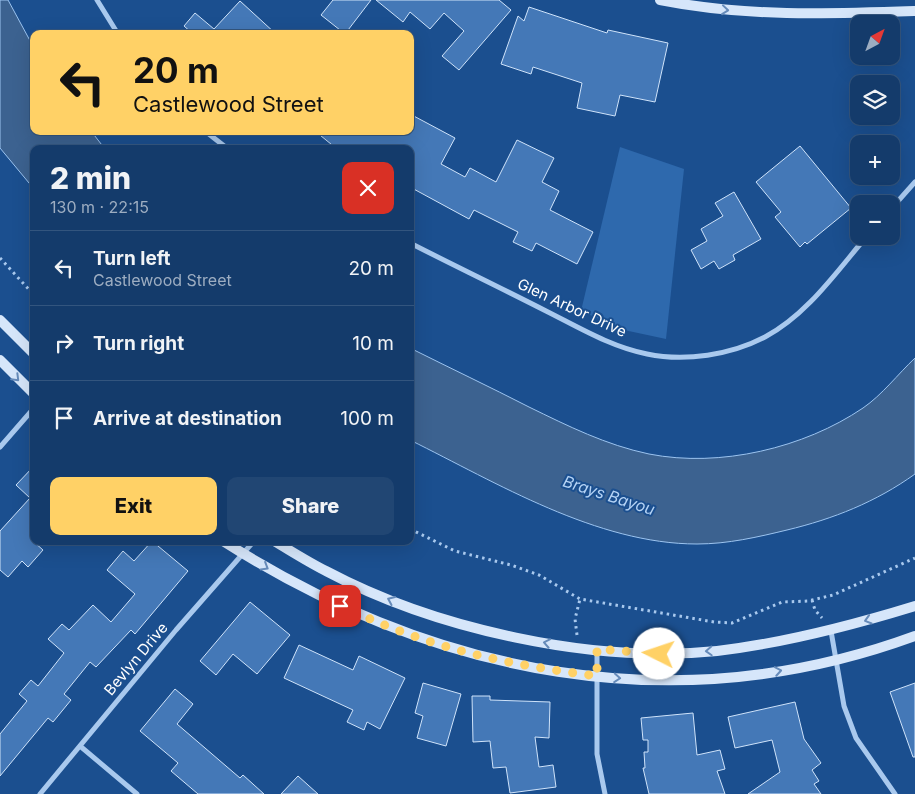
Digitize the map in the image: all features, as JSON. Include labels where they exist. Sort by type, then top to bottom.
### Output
[{"type":"main road","points":[[660,0],[691,6],[750,13],[807,15],[915,11]]},
{"type":"main road","points":[[0,320],[30,350]]},
{"type":"main road","points":[[0,360],[30,390]]},
{"type":"main road","points":[[229,545],[284,578],[340,606],[410,635],[469,653],[532,667],[597,676],[695,681],[753,676],[837,661],[915,636]]},
{"type":"main road","points":[[281,545],[327,572],[400,604],[500,634],[576,647],[659,654],[717,651],[831,631],[915,606]]},
{"type":"street","points":[[97,0],[116,30]]},
{"type":"street","points":[[210,135],[223,145]]},
{"type":"street","points":[[900,199],[915,182]]},
{"type":"street","name":"Glen Arbor Drive","points":[[414,245],[610,342],[646,354],[671,357],[719,353],[741,348],[767,337],[806,307],[859,245]]},
{"type":"street","points":[[0,447],[30,413]]},
{"type":"street","name":"Bevlyn Drive","points":[[40,794],[176,630],[251,545]]},
{"type":"street","points":[[831,631],[844,706],[856,738],[894,794]]},
{"type":"street","points":[[597,649],[597,754],[605,794]]},
{"type":"street","points":[[80,746],[137,794]]},
{"type":"path","points":[[0,258],[30,291]]},
{"type":"path","points":[[414,532],[455,552],[511,565],[539,575],[580,599],[714,622],[732,623],[782,602],[808,601],[833,595],[915,558]]},
{"type":"path","points":[[576,647],[577,632],[575,619],[580,599]]},
{"type":"shaded area","points":[[620,147],[684,169],[666,339],[624,330],[581,311]]},
{"type":"water","points":[[0,0],[8,0],[30,41],[30,135],[94,135],[102,145],[30,145],[30,184],[0,148]]},
{"type":"water","name":"Brays Bayou","points":[[414,350],[558,421],[602,440],[649,454],[676,458],[732,456],[788,444],[815,434],[840,422],[870,403],[915,358],[915,474],[869,501],[837,515],[804,526],[754,538],[720,543],[697,544],[660,541],[622,534],[585,522],[513,492],[414,442]]},
{"type":"building","points":[[333,0],[371,0],[348,30],[340,30],[321,15]]},
{"type":"building","points":[[376,0],[499,0],[511,10],[459,70],[442,56],[464,31],[444,13],[430,29],[410,12],[403,22]]},
{"type":"building","points":[[240,1],[272,30],[188,30],[184,26],[195,13],[214,29]]},
{"type":"building","points":[[529,7],[607,33],[608,30],[668,43],[655,102],[620,95],[615,116],[577,108],[582,83],[533,67],[531,74],[501,64],[518,16],[524,21]]},
{"type":"building","points":[[414,116],[455,138],[441,164],[465,177],[470,168],[496,182],[517,140],[554,158],[542,182],[559,191],[550,210],[593,232],[577,264],[536,243],[532,251],[513,242],[518,232],[474,210],[469,219],[414,189],[414,145],[332,145],[320,135],[414,135]]},
{"type":"building","points":[[800,146],[850,209],[807,244],[805,242],[800,247],[775,217],[781,212],[756,182]]},
{"type":"building","points":[[734,192],[761,239],[733,255],[735,260],[719,269],[714,261],[701,269],[691,250],[707,241],[701,229],[723,216],[715,203]]},
{"type":"building","points":[[30,470],[30,498],[16,485]]},
{"type":"building","points":[[30,498],[30,545],[37,545],[43,550],[28,567],[22,561],[8,577],[0,570],[0,531]]},
{"type":"building","points":[[148,545],[157,545],[188,571],[135,634],[131,630],[96,667],[90,662],[64,694],[71,700],[53,722],[48,718],[0,776],[0,734],[27,701],[19,694],[31,680],[38,686],[64,653],[48,639],[62,624],[69,630],[93,605],[111,622],[135,594],[107,570],[123,551],[134,561]]},
{"type":"building","points":[[250,602],[290,635],[257,674],[233,654],[216,675],[200,661]]},
{"type":"building","points":[[299,645],[353,670],[359,656],[405,678],[380,729],[367,722],[364,730],[347,722],[353,710],[284,678]]},
{"type":"building","points":[[423,683],[461,694],[446,746],[417,738],[423,716],[415,713]]},
{"type":"building","points":[[915,683],[915,757],[913,757],[890,692]]},
{"type":"building","points":[[175,689],[193,704],[177,724],[240,778],[243,775],[264,794],[198,794],[171,771],[178,763],[140,731]]},
{"type":"building","points":[[472,696],[490,696],[490,700],[550,702],[549,738],[535,737],[539,767],[553,765],[556,787],[510,793],[506,767],[493,768],[490,741],[473,742]]},
{"type":"building","points":[[795,702],[804,739],[821,763],[812,770],[819,781],[814,784],[821,794],[748,794],[780,772],[772,740],[735,748],[728,717]]},
{"type":"building","points":[[693,713],[697,755],[720,750],[725,769],[717,771],[725,794],[649,794],[643,768],[645,768],[644,752],[648,752],[648,740],[643,740],[641,718]]},
{"type":"building","points":[[298,776],[318,794],[281,794]]},
{"type":"route","points":[[340,606],[410,635],[469,653],[532,667],[597,676],[597,649],[659,654]]}]
